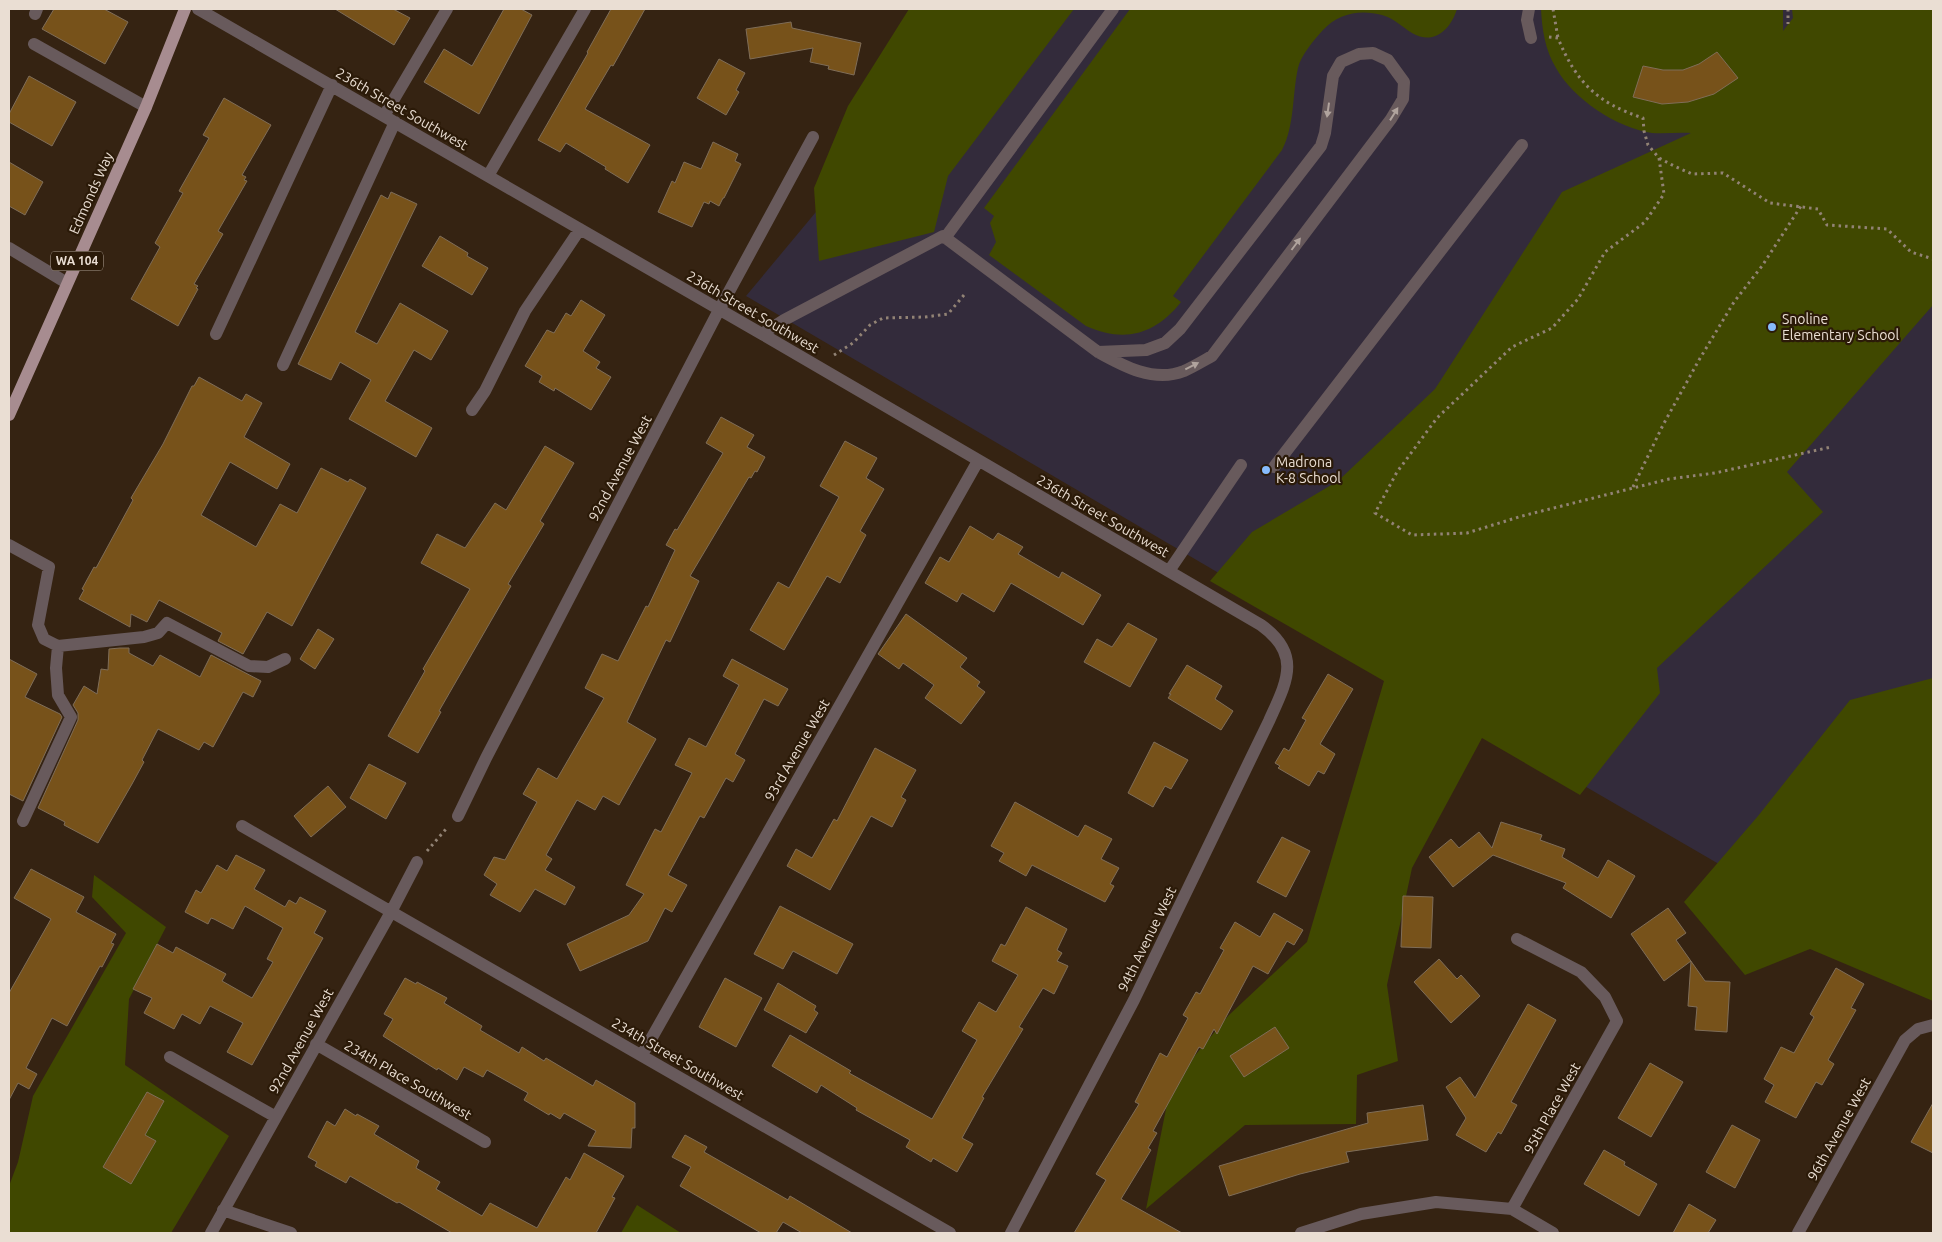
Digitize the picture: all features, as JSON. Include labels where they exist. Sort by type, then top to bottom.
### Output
[{"type":"main road","name":"Edmonds Way","points":[[9,416],[146,107],[185,9]]},
{"type":"street","name":"236th Street Southwest","points":[[198,9],[1262,625],[1275,635],[1285,650]]},
{"type":"street","points":[[283,365],[389,119],[447,9]]},
{"type":"street","points":[[488,176],[585,9]]},
{"type":"street","points":[[946,238],[1113,9]]},
{"type":"street","points":[[1528,9],[1527,20],[1538,38]]},
{"type":"street","points":[[34,44],[146,107]]},
{"type":"street","points":[[762,334],[784,320],[943,236],[1098,352],[1124,367],[1145,373],[1165,374],[1182,371],[1212,356],[1391,119],[1403,99],[1404,82],[1388,60],[1373,53],[1359,54],[1341,62],[1333,76],[1325,133],[1321,146],[1180,330],[1165,342],[1146,350],[1098,352]]},
{"type":"street","points":[[216,334],[332,86]]},
{"type":"street","name":"92nd Avenue West","points":[[458,816],[486,758],[719,310],[813,137]]},
{"type":"street","points":[[1274,467],[1522,144]]},
{"type":"street","points":[[472,410],[485,390],[525,311],[580,229]]},
{"type":"street","points":[[9,248],[67,283]]},
{"type":"street","name":"93rd Avenue West","points":[[642,1055],[978,460]]},
{"type":"street","points":[[1169,572],[1241,465]]},
{"type":"street","points":[[9,545],[49,567],[38,625],[44,639],[58,646],[144,637],[158,633],[167,623],[250,666],[268,667],[285,659]]},
{"type":"street","points":[[22,821],[71,718],[58,695],[56,668],[58,646]]},
{"type":"street","name":"94th Avenue West","points":[[1011,1233],[1134,1000],[1269,721],[1287,677],[1285,650]]},
{"type":"street","name":"234th Street Southwest","points":[[242,826],[950,1233]]},
{"type":"street","name":"92nd Avenue West","points":[[211,1233],[391,912],[417,862]]},
{"type":"street","name":"95th Place West","points":[[1512,1209],[1617,1021],[1605,997],[1581,972],[1516,939]]},
{"type":"street","name":"96th Avenue West","points":[[1798,1233],[1905,1040],[1918,1029],[1933,1025]]},
{"type":"street","name":"234th Place Southwest","points":[[316,1044],[486,1142]]},
{"type":"street","points":[[170,1057],[276,1117]]},
{"type":"street","points":[[1301,1233],[1361,1214],[1436,1202],[1512,1209],[1553,1233]]},
{"type":"street","points":[[224,1210],[291,1233]]},
{"type":"path","points":[[1553,9],[1558,38],[1573,71],[1585,85],[1615,107],[1643,118],[1648,145],[1659,158],[1692,174],[1723,174],[1770,202],[1818,209],[1827,225],[1887,229],[1911,252],[1933,259]]},
{"type":"path","points":[[1788,9],[1788,24]]},
{"type":"path","points":[[1538,38],[1558,38]]},
{"type":"path","points":[[1659,158],[1664,194],[1645,222],[1605,252],[1578,299],[1552,328],[1512,347],[1437,418],[1397,472],[1375,513],[1412,535],[1467,534],[1522,516],[1669,479],[1715,473],[1831,447]]},
{"type":"path","points":[[1633,488],[1663,425],[1704,352],[1734,302],[1762,266],[1801,206]]},
{"type":"path","points":[[829,358],[846,349],[870,325],[884,318],[925,317],[948,314],[964,295]]},
{"type":"path","points":[[417,862],[458,816]]},
{"type":"shaded area","points":[[985,9],[1933,9],[1933,947],[1915,978],[746,296]]},
{"type":"green space","points":[[909,9],[1074,9],[948,176],[934,232],[819,261],[814,188],[848,106]]},
{"type":"green space","points":[[1130,9],[1457,9],[1446,29],[1427,38],[1412,33],[1386,16],[1374,13],[1350,14],[1329,24],[1308,48],[1298,68],[1293,110],[1282,150],[1173,296],[1181,302],[1161,322],[1150,329],[1126,335],[1113,334],[1086,326],[989,255],[996,242],[990,223],[994,216],[984,208]]},
{"type":"green space","points":[[1541,9],[1783,9],[1783,31],[1793,18],[1792,9],[1933,9],[1933,305],[1787,472],[1823,512],[1657,668],[1660,693],[1580,795],[1482,738],[1412,868],[1387,985],[1398,1061],[1357,1075],[1356,1124],[1245,1125],[1146,1209],[1171,1084],[1229,1015],[1307,942],[1384,681],[1210,581],[1252,532],[1338,481],[1435,389],[1562,192],[1691,133],[1652,133],[1639,130],[1611,118],[1585,101],[1573,91],[1552,61],[1545,39]]},
{"type":"green space","points":[[1933,678],[1933,1001],[1810,949],[1745,975],[1684,902],[1758,816],[1850,700]]},
{"type":"green space","points":[[94,875],[166,927],[129,999],[125,1065],[229,1136],[171,1233],[9,1233],[9,1186],[18,1162],[33,1096],[126,933],[92,897]]},
{"type":"green space","points":[[637,1205],[681,1233],[621,1233]]},
{"type":"building","points":[[54,9],[104,9],[128,22],[105,64],[42,29]]},
{"type":"building","points":[[335,9],[393,9],[410,18],[394,45]]},
{"type":"building","points":[[504,9],[521,9],[532,15],[479,114],[424,82],[444,49],[472,66]]},
{"type":"building","points":[[611,9],[645,9],[613,66],[611,65],[585,109],[650,145],[628,183],[605,169],[606,167],[566,143],[560,152],[538,140]]},
{"type":"building","points":[[791,22],[792,28],[861,43],[854,75],[828,69],[829,66],[810,62],[813,48],[750,59],[746,29]]},
{"type":"building","points":[[1717,52],[1738,78],[1714,94],[1688,102],[1662,104],[1633,97],[1643,66],[1663,70],[1683,70],[1699,64]]},
{"type":"building","points":[[719,59],[745,73],[736,90],[739,92],[726,115],[697,98]]},
{"type":"building","points":[[29,76],[76,102],[52,146],[9,122],[9,114]]},
{"type":"building","points":[[224,98],[271,125],[242,175],[246,177],[244,180],[247,181],[218,231],[223,234],[194,284],[198,286],[196,288],[198,289],[178,326],[131,299],[160,247],[155,243],[183,193],[179,191],[209,138],[203,135]]},
{"type":"building","points":[[713,142],[738,154],[735,161],[741,164],[719,206],[710,201],[709,204],[704,202],[692,227],[658,212],[672,181],[675,183],[684,162],[701,169]]},
{"type":"building","points":[[9,162],[43,182],[25,215],[9,206]]},
{"type":"building","points":[[391,192],[417,204],[355,332],[377,344],[400,303],[448,331],[431,360],[414,350],[385,401],[432,428],[416,457],[349,419],[371,380],[340,362],[331,380],[298,364],[381,195],[388,199]]},
{"type":"building","points":[[440,236],[468,253],[467,256],[488,268],[472,295],[422,266]]},
{"type":"building","points":[[581,300],[605,315],[583,351],[600,362],[596,368],[611,377],[591,410],[555,388],[554,391],[539,382],[542,376],[525,366],[547,330],[554,333],[566,313],[571,316]]},
{"type":"building","points":[[199,377],[242,401],[246,394],[262,403],[244,437],[290,464],[277,489],[230,462],[201,515],[256,547],[280,504],[297,513],[321,468],[348,482],[350,479],[366,488],[292,626],[267,612],[243,654],[218,641],[222,633],[159,600],[147,622],[131,614],[130,627],[79,599],[84,590],[82,589],[94,567],[96,568],[133,500],[131,498],[163,444],[192,386],[194,386]]},
{"type":"building","points":[[721,417],[754,435],[747,447],[765,457],[757,472],[755,471],[751,478],[749,477],[690,576],[699,581],[670,642],[666,640],[627,722],[656,739],[619,805],[603,796],[595,810],[577,800],[546,855],[552,859],[545,870],[575,887],[565,905],[535,889],[520,912],[490,895],[497,884],[484,875],[494,857],[505,860],[537,802],[523,794],[538,768],[557,779],[604,698],[585,688],[602,654],[618,661],[646,606],[648,607],[675,550],[666,545],[723,453],[706,443]]},
{"type":"building","points":[[845,441],[877,458],[866,478],[884,489],[860,531],[866,535],[840,583],[827,576],[784,650],[750,630],[778,582],[789,588],[839,497],[820,486]]},
{"type":"building","points":[[545,446],[574,463],[540,521],[544,524],[508,584],[511,586],[439,711],[441,712],[418,753],[388,736],[425,671],[423,669],[470,589],[421,563],[437,534],[465,548],[495,503],[506,510]]},
{"type":"building","points":[[970,526],[993,540],[998,533],[1023,547],[1018,554],[1059,578],[1062,572],[1101,595],[1083,625],[1011,583],[994,612],[962,593],[957,602],[925,583],[940,557],[949,562]]},
{"type":"building","points":[[906,614],[967,658],[960,667],[980,682],[977,686],[985,692],[961,724],[925,698],[934,685],[903,663],[899,669],[878,654]]},
{"type":"building","points":[[1128,623],[1157,639],[1130,687],[1084,662],[1097,639],[1112,647]]},
{"type":"building","points":[[318,629],[334,639],[315,669],[300,659]]},
{"type":"building","points":[[129,648],[129,653],[153,666],[160,655],[200,677],[211,655],[261,681],[253,697],[243,692],[213,747],[204,742],[199,750],[158,729],[142,760],[144,762],[98,843],[64,825],[65,822],[38,808],[78,720],[78,713],[73,705],[84,686],[97,694],[101,669],[108,670],[109,649]]},
{"type":"building","points":[[9,659],[37,674],[25,697],[60,714],[62,717],[23,801],[9,794]]},
{"type":"building","points":[[732,659],[788,689],[778,706],[764,699],[735,754],[745,760],[733,782],[726,778],[704,818],[700,816],[668,875],[687,885],[672,912],[665,908],[648,941],[580,971],[567,944],[629,915],[644,894],[626,885],[655,829],[661,832],[692,773],[675,765],[689,738],[706,747],[739,685],[723,676]]},
{"type":"building","points":[[1187,665],[1222,686],[1215,699],[1233,711],[1221,730],[1168,698]]},
{"type":"building","points":[[1328,674],[1353,689],[1320,744],[1335,754],[1324,774],[1318,771],[1309,786],[1278,768],[1280,766],[1275,763],[1284,748],[1289,751],[1306,720],[1302,718]]},
{"type":"building","points":[[1154,742],[1188,760],[1171,789],[1165,786],[1153,807],[1128,793]]},
{"type":"building","points":[[875,748],[916,770],[901,797],[906,800],[892,827],[871,816],[830,890],[787,866],[796,849],[812,858],[834,819],[837,821]]},
{"type":"building","points":[[369,764],[406,783],[386,819],[350,798]]},
{"type":"building","points":[[328,786],[346,807],[311,837],[294,816]]},
{"type":"building","points":[[1015,802],[1078,837],[1085,825],[1112,839],[1101,859],[1119,868],[1110,884],[1114,886],[1105,902],[1032,865],[1026,876],[999,861],[1004,853],[991,846]]},
{"type":"building","points":[[1501,822],[1542,835],[1540,840],[1565,849],[1562,857],[1598,878],[1608,860],[1635,876],[1611,918],[1563,888],[1566,883],[1493,855],[1453,887],[1429,857],[1451,839],[1459,848],[1479,832],[1492,848]]},
{"type":"building","points":[[1282,837],[1310,851],[1286,897],[1257,882]]},
{"type":"building","points":[[236,855],[265,870],[254,889],[285,907],[289,900],[296,904],[300,897],[326,911],[314,933],[323,938],[252,1065],[227,1052],[243,1023],[210,1006],[200,1024],[182,1014],[174,1029],[144,1013],[152,998],[133,989],[157,944],[173,953],[176,947],[226,974],[222,981],[252,998],[273,962],[267,959],[283,928],[245,906],[233,929],[211,918],[208,924],[185,912],[196,890],[201,893],[217,865],[227,871]]},
{"type":"building","points":[[31,869],[84,897],[76,912],[116,934],[111,943],[114,944],[102,967],[100,966],[67,1026],[52,1018],[26,1068],[37,1074],[29,1089],[18,1083],[9,1100],[9,993],[51,919],[14,898]]},
{"type":"building","points":[[1403,896],[1433,897],[1431,948],[1401,947]]},
{"type":"building","points":[[780,906],[853,944],[837,974],[793,951],[783,969],[754,954]]},
{"type":"building","points":[[1026,907],[1067,929],[1057,950],[1062,953],[1057,961],[1068,966],[1054,994],[1043,988],[1019,1027],[1023,1029],[982,1097],[984,1098],[962,1138],[973,1144],[957,1172],[933,1158],[931,1162],[906,1147],[910,1140],[856,1110],[857,1108],[821,1085],[817,1093],[772,1066],[790,1035],[851,1071],[849,1073],[932,1119],[977,1040],[962,1031],[979,1002],[996,1012],[1018,975],[992,961],[1001,944],[1005,946]]},
{"type":"building","points":[[1668,908],[1686,933],[1676,940],[1691,961],[1664,981],[1631,934]]},
{"type":"building","points":[[1274,913],[1303,930],[1294,945],[1287,941],[1268,974],[1253,966],[1217,1034],[1214,1029],[1203,1049],[1199,1047],[1153,1131],[1157,1133],[1148,1148],[1151,1150],[1121,1199],[1182,1233],[1074,1233],[1106,1180],[1096,1174],[1139,1104],[1135,1102],[1160,1053],[1167,1057],[1188,1018],[1183,1015],[1196,992],[1200,994],[1224,950],[1220,948],[1235,922],[1260,937]]},
{"type":"building","points":[[1439,959],[1457,979],[1461,975],[1480,996],[1451,1023],[1414,982]]},
{"type":"building","points":[[1691,961],[1705,981],[1730,982],[1727,1032],[1695,1030],[1697,1007],[1688,1006]]},
{"type":"building","points":[[1836,968],[1864,984],[1851,1008],[1856,1010],[1828,1060],[1834,1064],[1822,1085],[1816,1082],[1796,1118],[1765,1102],[1774,1085],[1764,1079],[1781,1047],[1794,1053],[1814,1017],[1810,1014]]},
{"type":"building","points":[[405,978],[416,984],[417,982],[447,998],[444,1003],[482,1026],[480,1030],[519,1053],[522,1047],[544,1061],[546,1058],[593,1086],[596,1080],[635,1103],[635,1128],[632,1128],[631,1148],[588,1146],[596,1131],[564,1113],[560,1119],[550,1113],[549,1115],[524,1100],[528,1093],[487,1070],[483,1077],[464,1067],[457,1080],[438,1068],[437,1070],[383,1036],[393,1019],[384,1014]]},
{"type":"building","points":[[725,978],[762,998],[736,1047],[699,1027]]},
{"type":"building","points":[[778,983],[816,1006],[814,1010],[818,1013],[806,1033],[764,1010]]},
{"type":"building","points":[[1528,1004],[1556,1020],[1511,1102],[1517,1105],[1501,1134],[1498,1132],[1486,1152],[1456,1135],[1466,1118],[1446,1087],[1460,1077],[1475,1098]]},
{"type":"building","points":[[1275,1027],[1289,1048],[1244,1077],[1230,1056]]},
{"type":"building","points":[[1650,1063],[1683,1082],[1651,1137],[1618,1118]]},
{"type":"building","points":[[147,1092],[164,1101],[145,1135],[156,1141],[131,1184],[103,1167]]},
{"type":"building","points":[[1933,1103],[1933,1153],[1911,1142]]},
{"type":"building","points":[[1423,1105],[1428,1140],[1346,1152],[1349,1162],[1300,1174],[1229,1196],[1219,1166],[1368,1123],[1367,1113]]},
{"type":"building","points":[[345,1109],[379,1126],[374,1134],[419,1161],[416,1168],[440,1182],[436,1189],[482,1216],[490,1203],[537,1228],[566,1177],[570,1180],[584,1153],[624,1176],[612,1197],[615,1198],[596,1233],[452,1233],[350,1176],[346,1183],[315,1166],[317,1162],[308,1157],[318,1138],[327,1121],[335,1126]]},
{"type":"building","points":[[1732,1125],[1760,1140],[1735,1188],[1706,1172]]},
{"type":"building","points":[[685,1135],[707,1147],[704,1152],[788,1200],[790,1196],[852,1233],[802,1233],[783,1222],[776,1233],[761,1233],[680,1186],[691,1167],[672,1157]]},
{"type":"building","points":[[1604,1150],[1625,1162],[1624,1165],[1657,1184],[1639,1216],[1584,1184]]},
{"type":"building","points":[[1689,1204],[1716,1220],[1708,1233],[1673,1233]]},
{"type":"place","name":"Snoline Elementary School","points":[[1772,327]]},
{"type":"place","name":"Madrona K-8 School","points":[[1266,470]]}]
